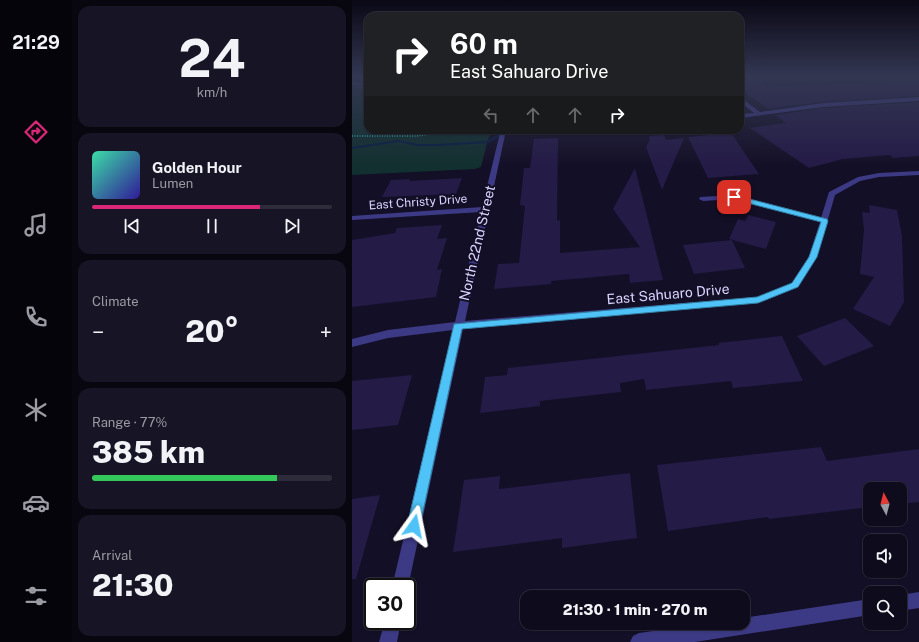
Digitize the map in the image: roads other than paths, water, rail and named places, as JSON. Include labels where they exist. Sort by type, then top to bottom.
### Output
[{"type":"street","points":[[749,106],[758,113]]},
{"type":"street","points":[[744,115],[814,106]]},
{"type":"street","name":"North 22nd Street","points":[[402,578],[500,138],[502,134]]},
{"type":"street","name":"East Sahuaro Drive","points":[[352,343],[388,334],[458,326],[758,300],[795,285],[813,257],[832,194],[858,179],[879,175],[919,173]]},
{"type":"street","points":[[703,199],[734,197],[825,221]]},
{"type":"street","name":"East Christy Drive","points":[[352,218],[485,209]]},
{"type":"street","points":[[907,602],[919,600]]},
{"type":"street","points":[[639,642],[863,609]]},
{"type":"street","points":[[388,642],[391,630]]},
{"type":"waterway","points":[[352,148],[398,141],[418,145],[488,142],[501,134]]}]
